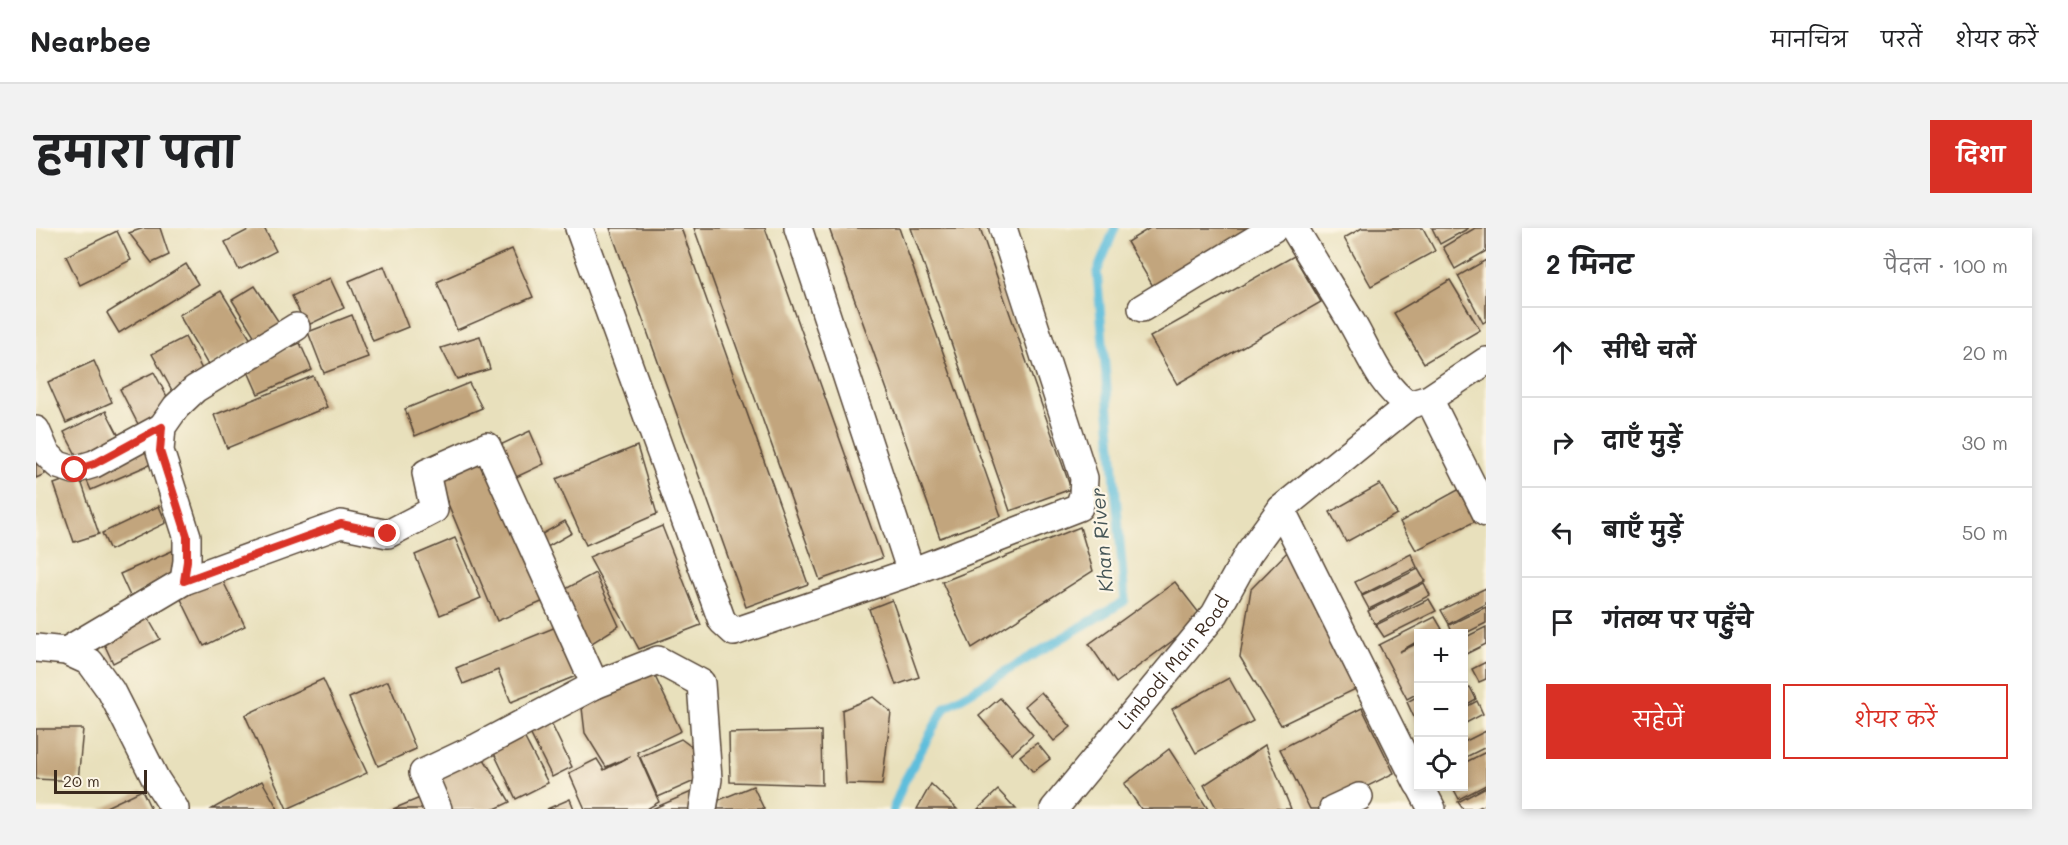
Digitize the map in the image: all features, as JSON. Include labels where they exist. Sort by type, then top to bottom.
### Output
[{"type":"street","points":[[579,228],[722,621],[735,632],[911,572],[1079,507],[1083,495],[1084,478],[1003,228]]},
{"type":"street","points":[[798,228],[911,572]]},
{"type":"street","points":[[1142,308],[1274,228]]},
{"type":"street","points":[[1294,228],[1354,326],[1486,513]]},
{"type":"street","points":[[36,430],[46,453],[58,465],[75,470],[94,464],[162,427],[176,407],[195,389],[296,327]]},
{"type":"street","name":"Limbodi Main Road","points":[[1054,809],[1215,614],[1248,554],[1281,509],[1404,394],[1486,362]]},
{"type":"street","points":[[162,427],[160,451],[187,536],[184,581]]},
{"type":"street","points":[[66,651],[184,581],[341,524],[388,534],[434,510],[426,473],[487,446],[595,685]]},
{"type":"street","points":[[1281,509],[1414,775]]},
{"type":"street","points":[[36,648],[66,651],[90,662],[111,691],[156,780],[175,809]]},
{"type":"street","points":[[438,809],[423,773],[478,747],[595,685],[658,660],[701,682],[708,779],[703,809]]},
{"type":"street","points":[[1422,791],[1432,809]]},
{"type":"street","points":[[1333,809],[1359,797]]},
{"type":"building","points":[[144,228],[160,228],[169,255],[152,263],[129,233]]},
{"type":"building","points":[[252,228],[264,228],[276,251],[239,270],[225,242]]},
{"type":"building","points":[[610,228],[681,228],[808,584],[746,607]]},
{"type":"building","points":[[694,228],[765,228],[882,558],[820,580]]},
{"type":"building","points":[[829,228],[899,228],[1001,516],[940,538]]},
{"type":"building","points":[[911,228],[980,228],[1071,489],[1010,511]]},
{"type":"building","points":[[1150,228],[1257,228],[1154,288],[1127,242]]},
{"type":"building","points":[[1362,228],[1423,228],[1435,251],[1371,286],[1344,238]]},
{"type":"building","points":[[1432,228],[1469,228],[1440,244]]},
{"type":"building","points":[[1475,228],[1486,228],[1486,251],[1455,269],[1443,247]]},
{"type":"building","points":[[117,231],[131,260],[80,285],[66,256]]},
{"type":"building","points":[[512,249],[533,297],[457,330],[437,282]]},
{"type":"building","points":[[1294,256],[1321,302],[1177,384],[1150,337]]},
{"type":"building","points":[[1486,260],[1486,321],[1483,323],[1458,276]]},
{"type":"building","points":[[186,264],[198,284],[119,333],[107,313]]},
{"type":"building","points":[[384,266],[408,327],[373,341],[349,281]]},
{"type":"building","points":[[330,278],[344,308],[306,326],[292,296]]},
{"type":"building","points":[[1450,280],[1480,330],[1424,363],[1394,313]]},
{"type":"building","points":[[255,286],[282,327],[258,342],[232,300]]},
{"type":"building","points":[[221,291],[251,340],[208,365],[179,315]]},
{"type":"building","points":[[352,315],[368,357],[324,373],[308,332]]},
{"type":"building","points":[[480,336],[490,369],[457,379],[441,348]]},
{"type":"building","points":[[185,337],[205,375],[173,392],[152,354]]},
{"type":"building","points":[[300,343],[312,370],[258,394],[246,367]]},
{"type":"building","points":[[94,361],[112,402],[66,423],[48,382]]},
{"type":"building","points":[[154,372],[173,408],[139,426],[120,389]]},
{"type":"building","points":[[313,376],[327,407],[227,448],[214,415]]},
{"type":"building","points":[[469,383],[482,408],[415,436],[405,409]]},
{"type":"building","points":[[106,411],[123,444],[82,466],[64,432]]},
{"type":"building","points":[[530,431],[544,464],[512,479],[498,446]]},
{"type":"building","points":[[637,446],[657,514],[586,545],[556,479]]},
{"type":"building","points":[[145,449],[151,464],[91,490],[84,474]]},
{"type":"building","points":[[486,455],[551,598],[497,621],[436,475]]},
{"type":"building","points":[[40,457],[45,474],[36,478],[36,458]]},
{"type":"building","points":[[79,475],[99,534],[74,542],[54,484]]},
{"type":"building","points":[[1380,484],[1397,514],[1346,542],[1330,512]]},
{"type":"building","points":[[1458,490],[1476,521],[1416,550],[1400,522]]},
{"type":"building","points":[[159,506],[166,523],[110,550],[102,533]]},
{"type":"building","points":[[565,521],[572,533],[542,550],[535,538]]},
{"type":"building","points":[[662,526],[701,625],[639,649],[589,557]]},
{"type":"building","points":[[1080,527],[1093,571],[972,648],[942,582]]},
{"type":"building","points":[[455,538],[481,598],[440,615],[415,555]]},
{"type":"building","points":[[1296,543],[1364,685],[1281,725],[1240,657],[1251,589]]},
{"type":"building","points":[[183,546],[176,575],[130,596],[120,574]]},
{"type":"building","points":[[1411,554],[1417,567],[1362,595],[1355,582]]},
{"type":"building","points":[[1418,569],[1425,581],[1369,609],[1362,596]]},
{"type":"building","points":[[595,573],[619,626],[584,648],[560,592]]},
{"type":"building","points":[[221,577],[245,626],[204,646],[178,593]]},
{"type":"building","points":[[1175,582],[1203,618],[1116,683],[1089,644]]},
{"type":"building","points":[[1424,583],[1430,595],[1375,624],[1368,611]]},
{"type":"building","points":[[1486,588],[1486,604],[1449,624],[1441,610]]},
{"type":"building","points":[[1429,599],[1436,611],[1384,637],[1376,625]]},
{"type":"building","points":[[892,600],[919,677],[896,685],[869,609]]},
{"type":"building","points":[[1486,607],[1486,623],[1468,632],[1468,629],[1451,629],[1449,625]]},
{"type":"building","points":[[145,613],[160,639],[113,663],[99,633]]},
{"type":"building","points":[[1435,617],[1442,629],[1414,629],[1414,643],[1399,652],[1414,645],[1414,695],[1407,699],[1379,645]]},
{"type":"building","points":[[556,627],[576,676],[511,702],[498,670],[463,684],[456,668]]},
{"type":"building","points":[[1486,627],[1486,644],[1468,653],[1468,636]]},
{"type":"building","points":[[1486,662],[1486,679],[1479,682],[1472,669]]},
{"type":"building","points":[[651,668],[681,731],[637,752],[659,802],[647,809],[585,809],[569,773],[597,759],[604,770],[631,756],[606,767],[585,733],[581,699]]},
{"type":"building","points":[[1229,678],[1253,721],[1196,753],[1172,709]]},
{"type":"building","points":[[323,679],[367,773],[287,809],[245,715]]},
{"type":"building","points":[[388,681],[416,749],[378,766],[349,698]]},
{"type":"building","points":[[1470,687],[1476,699],[1468,704],[1468,688]]},
{"type":"building","points":[[1041,692],[1071,727],[1054,741],[1025,706]]},
{"type":"building","points":[[873,697],[891,712],[882,785],[846,784],[842,710]]},
{"type":"building","points":[[1000,698],[1033,735],[1012,754],[979,716]]},
{"type":"building","points":[[1414,698],[1414,717],[1407,702]]},
{"type":"building","points":[[1477,701],[1483,714],[1468,722],[1468,706]]},
{"type":"building","points":[[1362,708],[1394,773],[1322,809],[1310,809],[1280,749]]},
{"type":"building","points":[[548,717],[572,767],[552,777],[528,729]]},
{"type":"building","points":[[36,729],[83,729],[78,781],[36,779]]},
{"type":"building","points":[[521,731],[548,783],[516,799],[492,749]]},
{"type":"building","points":[[821,731],[822,785],[730,782],[729,733]]},
{"type":"building","points":[[1486,731],[1486,747],[1468,756],[1468,740]]},
{"type":"building","points":[[681,739],[697,751],[699,779],[658,797],[640,757]]},
{"type":"building","points":[[1037,743],[1050,759],[1033,772],[1020,756]]},
{"type":"building","points":[[1265,745],[1291,809],[1217,809],[1204,785]]},
{"type":"building","points":[[1169,749],[1208,809],[1141,809],[1124,784]]},
{"type":"building","points":[[1486,752],[1486,785],[1459,799],[1455,791],[1468,791],[1468,761]]},
{"type":"building","points":[[481,754],[510,802],[495,809],[448,809],[436,778]]},
{"type":"building","points":[[262,781],[278,809],[212,809]]},
{"type":"building","points":[[931,784],[957,809],[917,809]]},
{"type":"building","points":[[753,786],[764,809],[717,809],[719,800]]},
{"type":"building","points":[[703,787],[698,809],[652,809]]},
{"type":"building","points":[[1486,787],[1486,804],[1476,809],[1463,809],[1458,802]]},
{"type":"building","points":[[142,790],[151,809],[102,809]]},
{"type":"building","points":[[998,790],[1016,809],[978,809]]},
{"type":"building","points":[[425,796],[431,809],[393,809]]},
{"type":"building","points":[[570,799],[574,809],[547,809]]},
{"type":"waterway","name":"Khan River","points":[[893,809],[904,782],[945,707],[1125,601],[1097,272],[1115,228]]},
{"type":"route","points":[[75,470],[94,464],[162,427],[160,451],[187,536],[184,581],[341,524],[388,534]]}]
